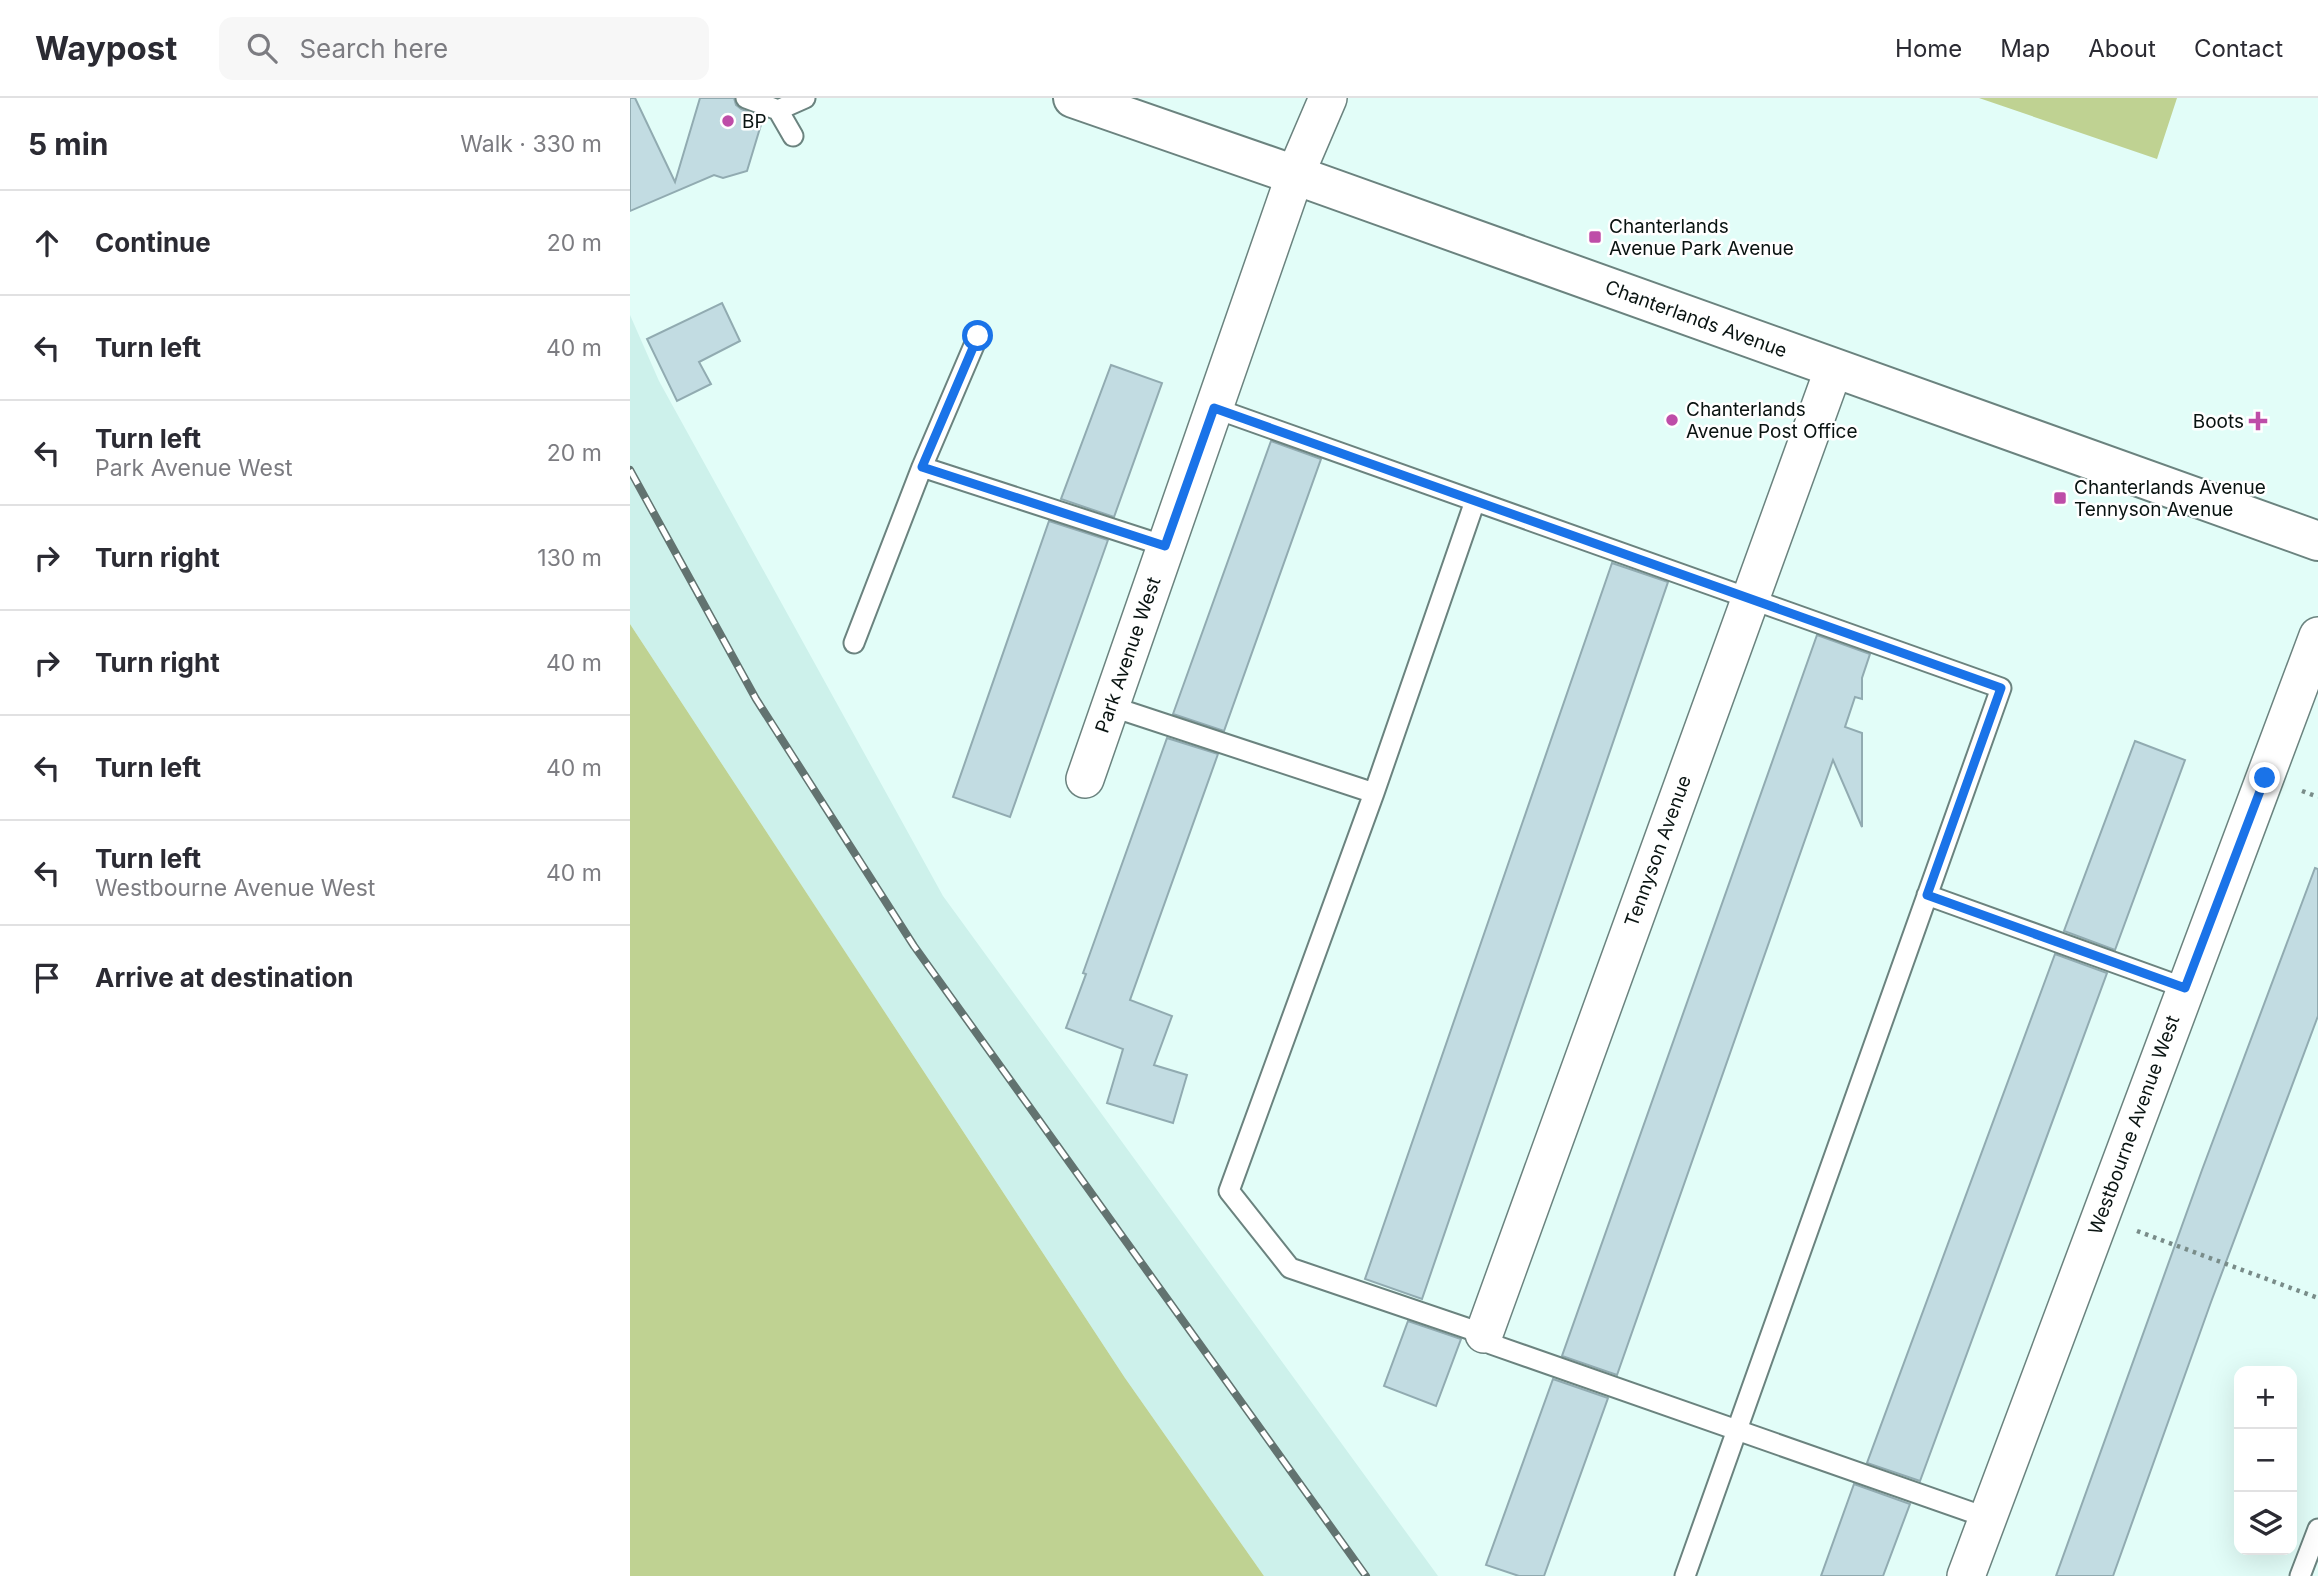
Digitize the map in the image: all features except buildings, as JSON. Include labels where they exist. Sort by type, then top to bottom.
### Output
[{"type":"street","name":"Chanterlands Avenue","points":[[1073,98],[2318,541]]},
{"type":"street","name":"Park Avenue West","points":[[1085,779],[1295,175],[1328,98]]},
{"type":"street","name":"Tennyson Avenue","points":[[1484,1334],[1834,368]]},
{"type":"street","name":"Westbourne Avenue West","points":[[1966,1576],[2318,636]]},
{"type":"lane","points":[[746,98],[778,110],[793,136]]},
{"type":"lane","points":[[778,110],[805,98]]},
{"type":"lane","points":[[855,643],[922,467],[978,336]]},
{"type":"lane","points":[[1214,408],[2001,688],[1685,1576]]},
{"type":"lane","points":[[922,467],[1165,546]]},
{"type":"lane","points":[[1475,501],[1374,793],[1230,1191],[1290,1268],[1484,1334],[1491,1344],[1988,1518]]},
{"type":"lane","points":[[1110,706],[1374,793]]},
{"type":"lane","points":[[1927,895],[2185,988]]},
{"type":"lane","points":[[2300,1576],[2318,1529]]},
{"type":"path","points":[[2100,1218],[2318,1298]]},
{"type":"shaded area","points":[[630,315],[659,381],[943,896],[1438,1576],[1264,1576],[1125,1378],[630,624]]},
{"type":"green space","points":[[1979,98],[2177,98],[2157,159]]},
{"type":"green space","points":[[630,624],[1125,1378],[1264,1576],[630,1576]]},
{"type":"railway","points":[[630,470],[756,699],[914,946],[1366,1576]]},
{"type":"place","name":"BP","points":[[728,121]]},
{"type":"place","name":"Chanterlands Avenue Park Avenue","points":[[1595,237]]},
{"type":"place","name":"Chanterlands Avenue Post Office","points":[[1672,420]]},
{"type":"place","name":"Boots","points":[[2258,421]]},
{"type":"place","name":"Chanterlands Avenue Tennyson Avenue","points":[[2060,498]]},
{"type":"route","points":[[978,336],[922,467],[1165,546],[1214,408],[2001,688],[1927,895],[2185,988],[2265,778]]}]
